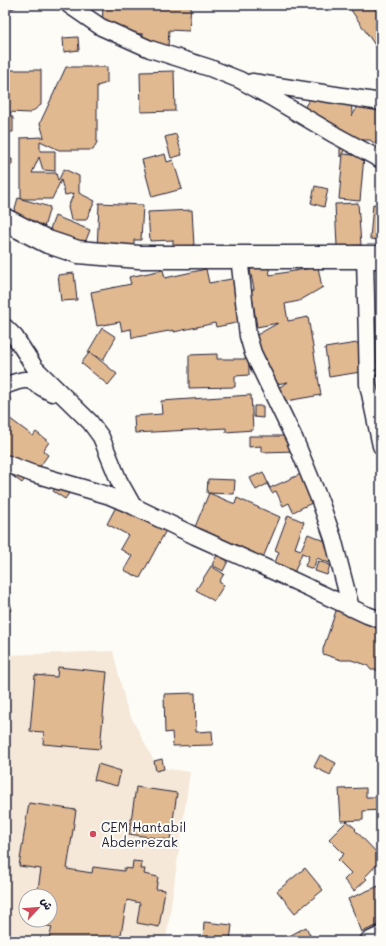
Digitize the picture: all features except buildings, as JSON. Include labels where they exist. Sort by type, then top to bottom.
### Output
[{"type":"main road","points":[[5,220],[48,242],[78,252],[139,257],[373,257]]},
{"type":"street","points":[[69,5],[101,27],[150,49],[210,68],[240,80],[274,98],[335,136],[381,160]]},
{"type":"street","points":[[240,80],[381,102]]},
{"type":"street","points":[[239,257],[248,336],[253,353],[295,440],[320,501],[333,538],[351,608]]},
{"type":"street","points":[[373,257],[368,384],[381,446]]},
{"type":"street","points":[[5,327],[15,337],[35,368],[90,422],[101,437],[119,481],[133,506]]},
{"type":"street","points":[[7,385],[20,380],[29,379],[50,393],[64,396]]},
{"type":"street","points":[[5,463],[31,473],[107,495],[351,608],[381,620]]},
{"type":"street","points":[[368,941],[381,935]]},
{"type":"shaded area","name":"CEM Hantabil Abderrezak","points":[[113,651],[127,709],[157,767],[190,772],[166,941],[5,941],[5,655]]},
{"type":"place","name":"CEM Hantabil Abderrezak","points":[[93,834]]}]
